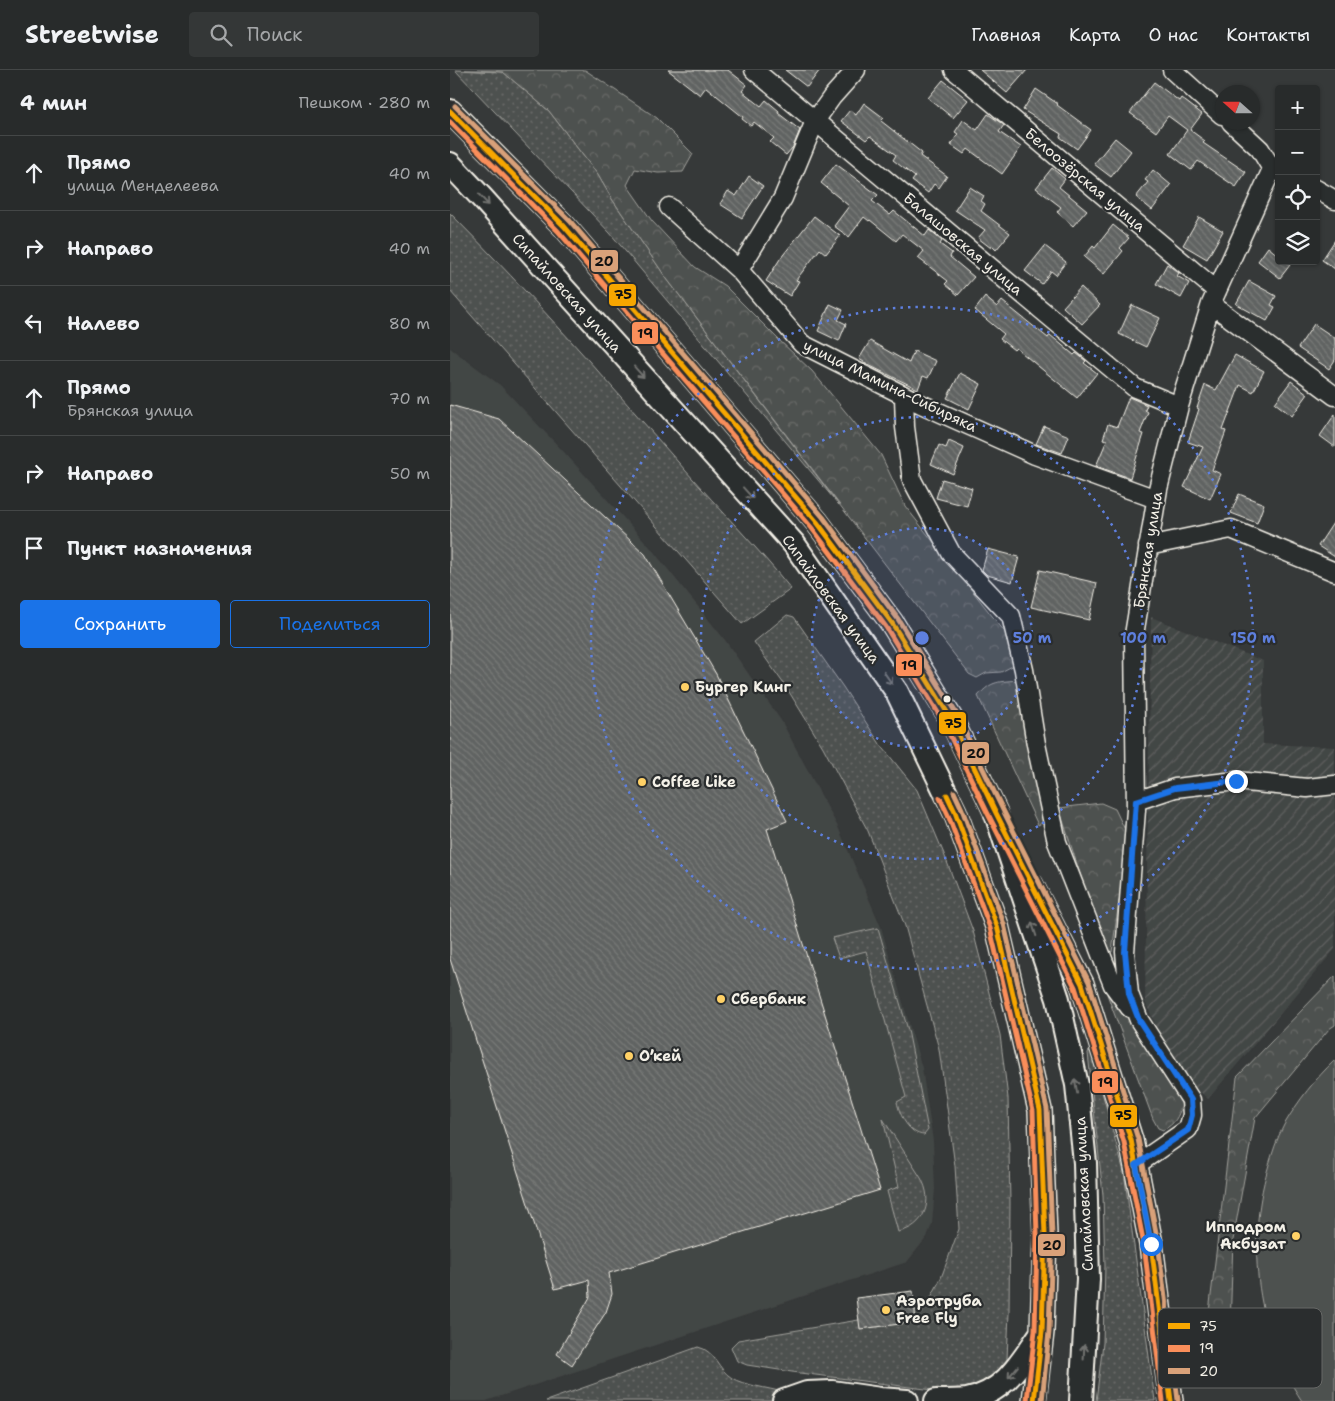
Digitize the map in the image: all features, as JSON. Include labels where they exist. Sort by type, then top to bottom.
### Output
[{"type":"main road","name":"Сипайловская улица","points":[[450,111],[564,226],[817,522],[892,623],[950,717],[995,811],[1058,999],[1077,1085],[1085,1163],[1088,1279],[1081,1401]]},
{"type":"main road","name":"Сипайловская улица","points":[[450,164],[794,544],[897,692],[915,727],[955,812],[996,926],[1040,1110],[1045,1236],[1042,1332],[1034,1401]]},
{"type":"main road","points":[[995,811],[1082,984],[1131,1140],[1151,1244],[1159,1308]]},
{"type":"main road","points":[[936,1401],[966,1400],[985,1394],[1003,1384],[1042,1332]]},
{"type":"main road","points":[[1169,1388],[1171,1401]]},
{"type":"main road","points":[[784,1401],[808,1393],[832,1392],[907,1401]]},
{"type":"street","name":"Балашовская улица","points":[[754,70],[1135,388],[1179,406]]},
{"type":"street","points":[[739,270],[783,198],[815,122],[832,97],[856,70]]},
{"type":"street","name":"Белоозёрская улица","points":[[954,70],[1214,298],[1335,396]]},
{"type":"street","points":[[1172,70],[1215,108]]},
{"type":"street","points":[[1240,130],[1260,149],[1275,169]]},
{"type":"street","name":"Брянская улица","points":[[1139,1020],[1129,994],[1125,952],[1136,801],[1134,634],[1148,546],[1156,499],[1179,406],[1214,298],[1275,172]]},
{"type":"street","points":[[1320,191],[1335,200]]},
{"type":"street","name":"улица Мамина-Сибиряка","points":[[669,207],[739,270],[802,344],[904,396],[1035,455],[1156,499]]},
{"type":"street","points":[[904,396],[905,427],[912,480],[951,553],[1011,616],[1024,670],[1036,744],[1058,842],[1113,985],[1139,1020],[1191,1100],[1192,1115],[1188,1130],[1136,1165]]},
{"type":"street","points":[[1148,546],[1231,530],[1335,572]]},
{"type":"street","points":[[1136,801],[1175,788],[1236,781],[1307,788],[1335,785]]},
{"type":"shaded area","points":[[450,348],[500,385],[650,547],[725,640],[782,722],[838,827],[881,927],[922,1068],[933,1141],[935,1189],[932,1224],[927,1237],[907,1262],[486,1401],[450,1401]]},
{"type":"shaded area","points":[[1151,617],[1263,661],[1263,744],[1335,747],[1335,949],[1208,1099],[1177,1071],[1145,1002]]},
{"type":"green space","points":[[455,70],[503,72],[549,111],[598,175],[612,199],[667,279],[839,505],[610,233]]},
{"type":"green space","points":[[465,70],[585,70],[657,118],[693,154],[683,172],[658,173],[635,169],[627,185],[652,221],[695,267],[725,286],[812,371],[881,455],[905,506],[1012,641],[1016,664],[1001,672],[986,673],[977,678],[969,674],[667,279],[612,199],[598,175],[549,111],[503,72]]},
{"type":"green space","points":[[450,213],[570,340],[791,589],[742,624],[450,291]]},
{"type":"green space","points":[[787,615],[794,617],[880,744],[917,790],[973,931],[1000,1035],[1008,1098],[1010,1203],[1007,1359],[992,1378],[972,1390],[949,1392],[747,1365],[737,1361],[731,1347],[738,1340],[925,1309],[941,1278],[959,1229],[955,1166],[939,1049],[905,926],[868,831],[823,747],[786,687],[754,642]]},
{"type":"green space","points":[[1019,680],[1044,822],[1038,825],[978,696],[992,684]]},
{"type":"green space","points":[[1101,803],[1115,809],[1128,836],[1112,952],[1105,952],[1059,808]]},
{"type":"green space","points":[[878,928],[908,1030],[928,1130],[924,1135],[910,1128],[898,1107],[897,1102],[906,1097],[866,951],[839,958],[832,938]]},
{"type":"green space","points":[[1335,976],[1335,1025],[1329,1029],[1255,1118],[1233,1240],[1231,1308],[1210,1308],[1237,1077]]},
{"type":"green space","points":[[1110,991],[1137,1027],[1182,1105],[1176,1120],[1163,1130],[1158,1128],[1153,1119],[1107,994]]},
{"type":"green space","points":[[1089,1051],[1091,1052],[1124,1172],[1155,1401],[1096,1401],[1103,1343],[1105,1266],[1103,1195]]},
{"type":"green space","name":"Ипподром Акбузат","points":[[1335,1060],[1335,1401],[1302,1401],[1294,1388],[1322,1388],[1322,1308],[1263,1308],[1259,1288],[1257,1228],[1268,1168],[1281,1130],[1295,1107]]},
{"type":"green space","points":[[883,1119],[921,1178],[927,1195],[927,1204],[921,1219],[915,1225],[898,1232],[887,1191],[899,1187]]},
{"type":"green space","points":[[698,1347],[709,1352],[732,1378],[782,1392],[771,1401],[546,1401]]},
{"type":"building","points":[[668,70],[728,70],[747,85],[742,91],[761,106],[766,100],[779,111],[778,113],[800,130],[793,147],[786,155],[770,142],[774,138],[754,122],[751,126],[742,119],[743,117],[706,87],[700,95]]},
{"type":"building","points":[[785,70],[820,70],[807,87]]},
{"type":"building","points":[[980,70],[1027,70],[1007,93]]},
{"type":"building","points":[[943,80],[968,100],[953,118],[928,98]]},
{"type":"building","points":[[1154,82],[1179,101],[1181,98],[1202,114],[1190,130],[1205,141],[1203,143],[1246,172],[1236,187],[1198,161],[1191,170],[1170,154],[1187,130],[1168,116],[1156,132],[1130,113]]},
{"type":"building","points":[[1036,89],[1091,130],[1077,149],[1060,137],[1061,134],[1023,110]]},
{"type":"building","points":[[864,103],[884,118],[881,121],[922,153],[920,156],[947,176],[939,188],[934,184],[928,193],[912,181],[915,177],[893,160],[896,155],[870,136],[866,140],[841,121],[850,110],[856,115]]},
{"type":"building","points":[[988,114],[1004,125],[999,132],[1021,147],[1002,174],[968,149],[964,154],[951,145],[958,134],[955,132],[963,120],[977,130]]},
{"type":"building","points":[[1115,138],[1131,151],[1111,177],[1094,164]]},
{"type":"building","points":[[836,164],[878,195],[872,201],[890,215],[894,211],[925,236],[929,230],[942,241],[940,244],[952,253],[950,257],[974,277],[958,295],[945,284],[948,281],[918,258],[924,251],[902,234],[896,241],[864,217],[849,237],[834,226],[849,206],[821,183]]},
{"type":"building","points":[[1052,168],[1065,179],[1059,187],[1087,210],[1073,226],[1057,212],[1061,207],[1036,188]]},
{"type":"building","points":[[1153,170],[1171,185],[1152,210],[1136,197],[1148,182],[1145,180]]},
{"type":"building","points":[[749,176],[763,186],[742,218],[720,204],[728,191],[736,196]]},
{"type":"building","points":[[970,187],[984,196],[981,201],[985,204],[981,211],[1010,233],[996,250],[978,238],[985,230],[955,210]]},
{"type":"building","points":[[814,216],[840,236],[826,254],[820,249],[796,280],[799,281],[790,296],[766,281],[780,259]]},
{"type":"building","points":[[1199,217],[1223,231],[1207,259],[1183,245]]},
{"type":"building","points":[[1113,225],[1129,238],[1120,248],[1123,251],[1104,274],[1084,257],[1093,246],[1095,248]]},
{"type":"building","points":[[1335,240],[1335,269],[1322,260]]},
{"type":"building","points":[[1045,246],[1066,262],[1056,275],[1051,271],[1042,284],[1025,271]]},
{"type":"building","points":[[1268,247],[1275,253],[1275,265],[1290,265],[1280,278],[1258,261]]},
{"type":"building","points":[[1167,264],[1179,273],[1177,276],[1189,283],[1181,298],[1156,284]]},
{"type":"building","points":[[1249,281],[1276,296],[1271,305],[1275,307],[1267,321],[1236,304]]},
{"type":"building","points":[[1081,287],[1100,305],[1082,324],[1063,307]]},
{"type":"building","points":[[985,297],[997,307],[1002,301],[1048,338],[1050,335],[1074,355],[1076,353],[1086,361],[1084,363],[1097,373],[1077,398],[1016,348],[1014,350],[1000,339],[1004,334],[975,310]]},
{"type":"building","points":[[830,304],[843,310],[838,320],[846,324],[839,341],[818,331]]},
{"type":"building","points":[[1132,305],[1160,318],[1146,347],[1119,334]]},
{"type":"building","points":[[1314,324],[1335,338],[1335,360],[1329,369],[1298,348]]},
{"type":"building","points":[[870,341],[909,363],[914,351],[936,361],[928,378],[923,376],[918,389],[859,359]]},
{"type":"building","points":[[1235,355],[1264,371],[1253,392],[1240,385],[1223,430],[1226,431],[1212,470],[1221,474],[1210,499],[1184,487],[1203,447],[1188,442],[1205,385],[1216,390]]},
{"type":"building","points":[[960,373],[981,384],[969,409],[947,398]]},
{"type":"building","points":[[1291,381],[1308,394],[1292,416],[1275,403]]},
{"type":"building","points":[[1129,397],[1147,405],[1145,410],[1148,412],[1140,433],[1144,434],[1130,478],[1096,466],[1107,440],[1103,439],[1108,424],[1117,427]]},
{"type":"building","points":[[450,405],[499,419],[645,554],[716,674],[787,821],[767,829],[880,1190],[609,1273],[612,1294],[606,1312],[572,1365],[557,1354],[590,1297],[589,1280],[555,1289],[450,959]]},
{"type":"building","points":[[1335,414],[1335,447],[1320,436]]},
{"type":"building","points":[[1044,426],[1069,436],[1062,453],[1036,444]]},
{"type":"building","points":[[949,441],[964,448],[953,474],[931,464],[939,445],[946,448]]},
{"type":"building","points":[[942,479],[972,488],[967,506],[936,498]]},
{"type":"building","points":[[1239,494],[1264,504],[1257,523],[1231,513]]},
{"type":"building","points":[[1335,520],[1335,557],[1318,546]]},
{"type":"building","points":[[988,549],[1019,557],[1012,582],[987,575],[982,570]]},
{"type":"building","points":[[1040,570],[1097,583],[1089,620],[1031,607]]},
{"type":"building","name":"Аэротруба Free Fly","points":[[913,1291],[916,1322],[860,1329],[856,1298]]},
{"type":"transit line","name":"20","points":[[455,106],[570,221],[823,517],[898,619],[956,713],[1089,982],[1138,1139],[1158,1243],[1166,1308]]},
{"type":"transit line","name":"75","points":[[450,111],[564,226],[817,522],[892,623],[950,717],[1082,984],[1131,1140],[1151,1244],[1159,1308]]},
{"type":"transit line","name":"19","points":[[450,122],[558,231],[811,527],[886,627],[943,721],[1075,987],[1124,1142],[1144,1245],[1158,1360]]},
{"type":"transit line","name":"20","points":[[954,792],[1004,924],[1047,1109],[1052,1235],[1049,1332],[1042,1401]]},
{"type":"transit line","name":"75","points":[[947,795],[997,926],[1040,1110],[1045,1235],[1042,1332],[1034,1401]]},
{"type":"transit line","name":"19","points":[[940,798],[990,928],[1033,1111],[1037,1235],[1035,1331],[1027,1400]]},
{"type":"transit line","name":"19","points":[[1161,1388],[1163,1401]]},
{"type":"transit line","name":"75","points":[[1169,1388],[1171,1401]]},
{"type":"transit line","name":"20","points":[[1176,1388],[1178,1400]]},
{"type":"place","name":"Бургер Кинг","points":[[685,687]]},
{"type":"place","name":"Coffee Like","points":[[642,782]]},
{"type":"place","name":"Сбербанк","points":[[721,999]]},
{"type":"place","name":"О’кей","points":[[629,1056]]},
{"type":"place","name":"Ипподром Акбузат","points":[[1296,1236]]},
{"type":"place","name":"Аэротруба Free Fly","points":[[886,1310]]},
{"type":"route","points":[[1151,1244],[1136,1165],[1188,1130],[1192,1115],[1191,1100],[1139,1020],[1129,994],[1125,952],[1136,801],[1175,788],[1236,781]]}]
